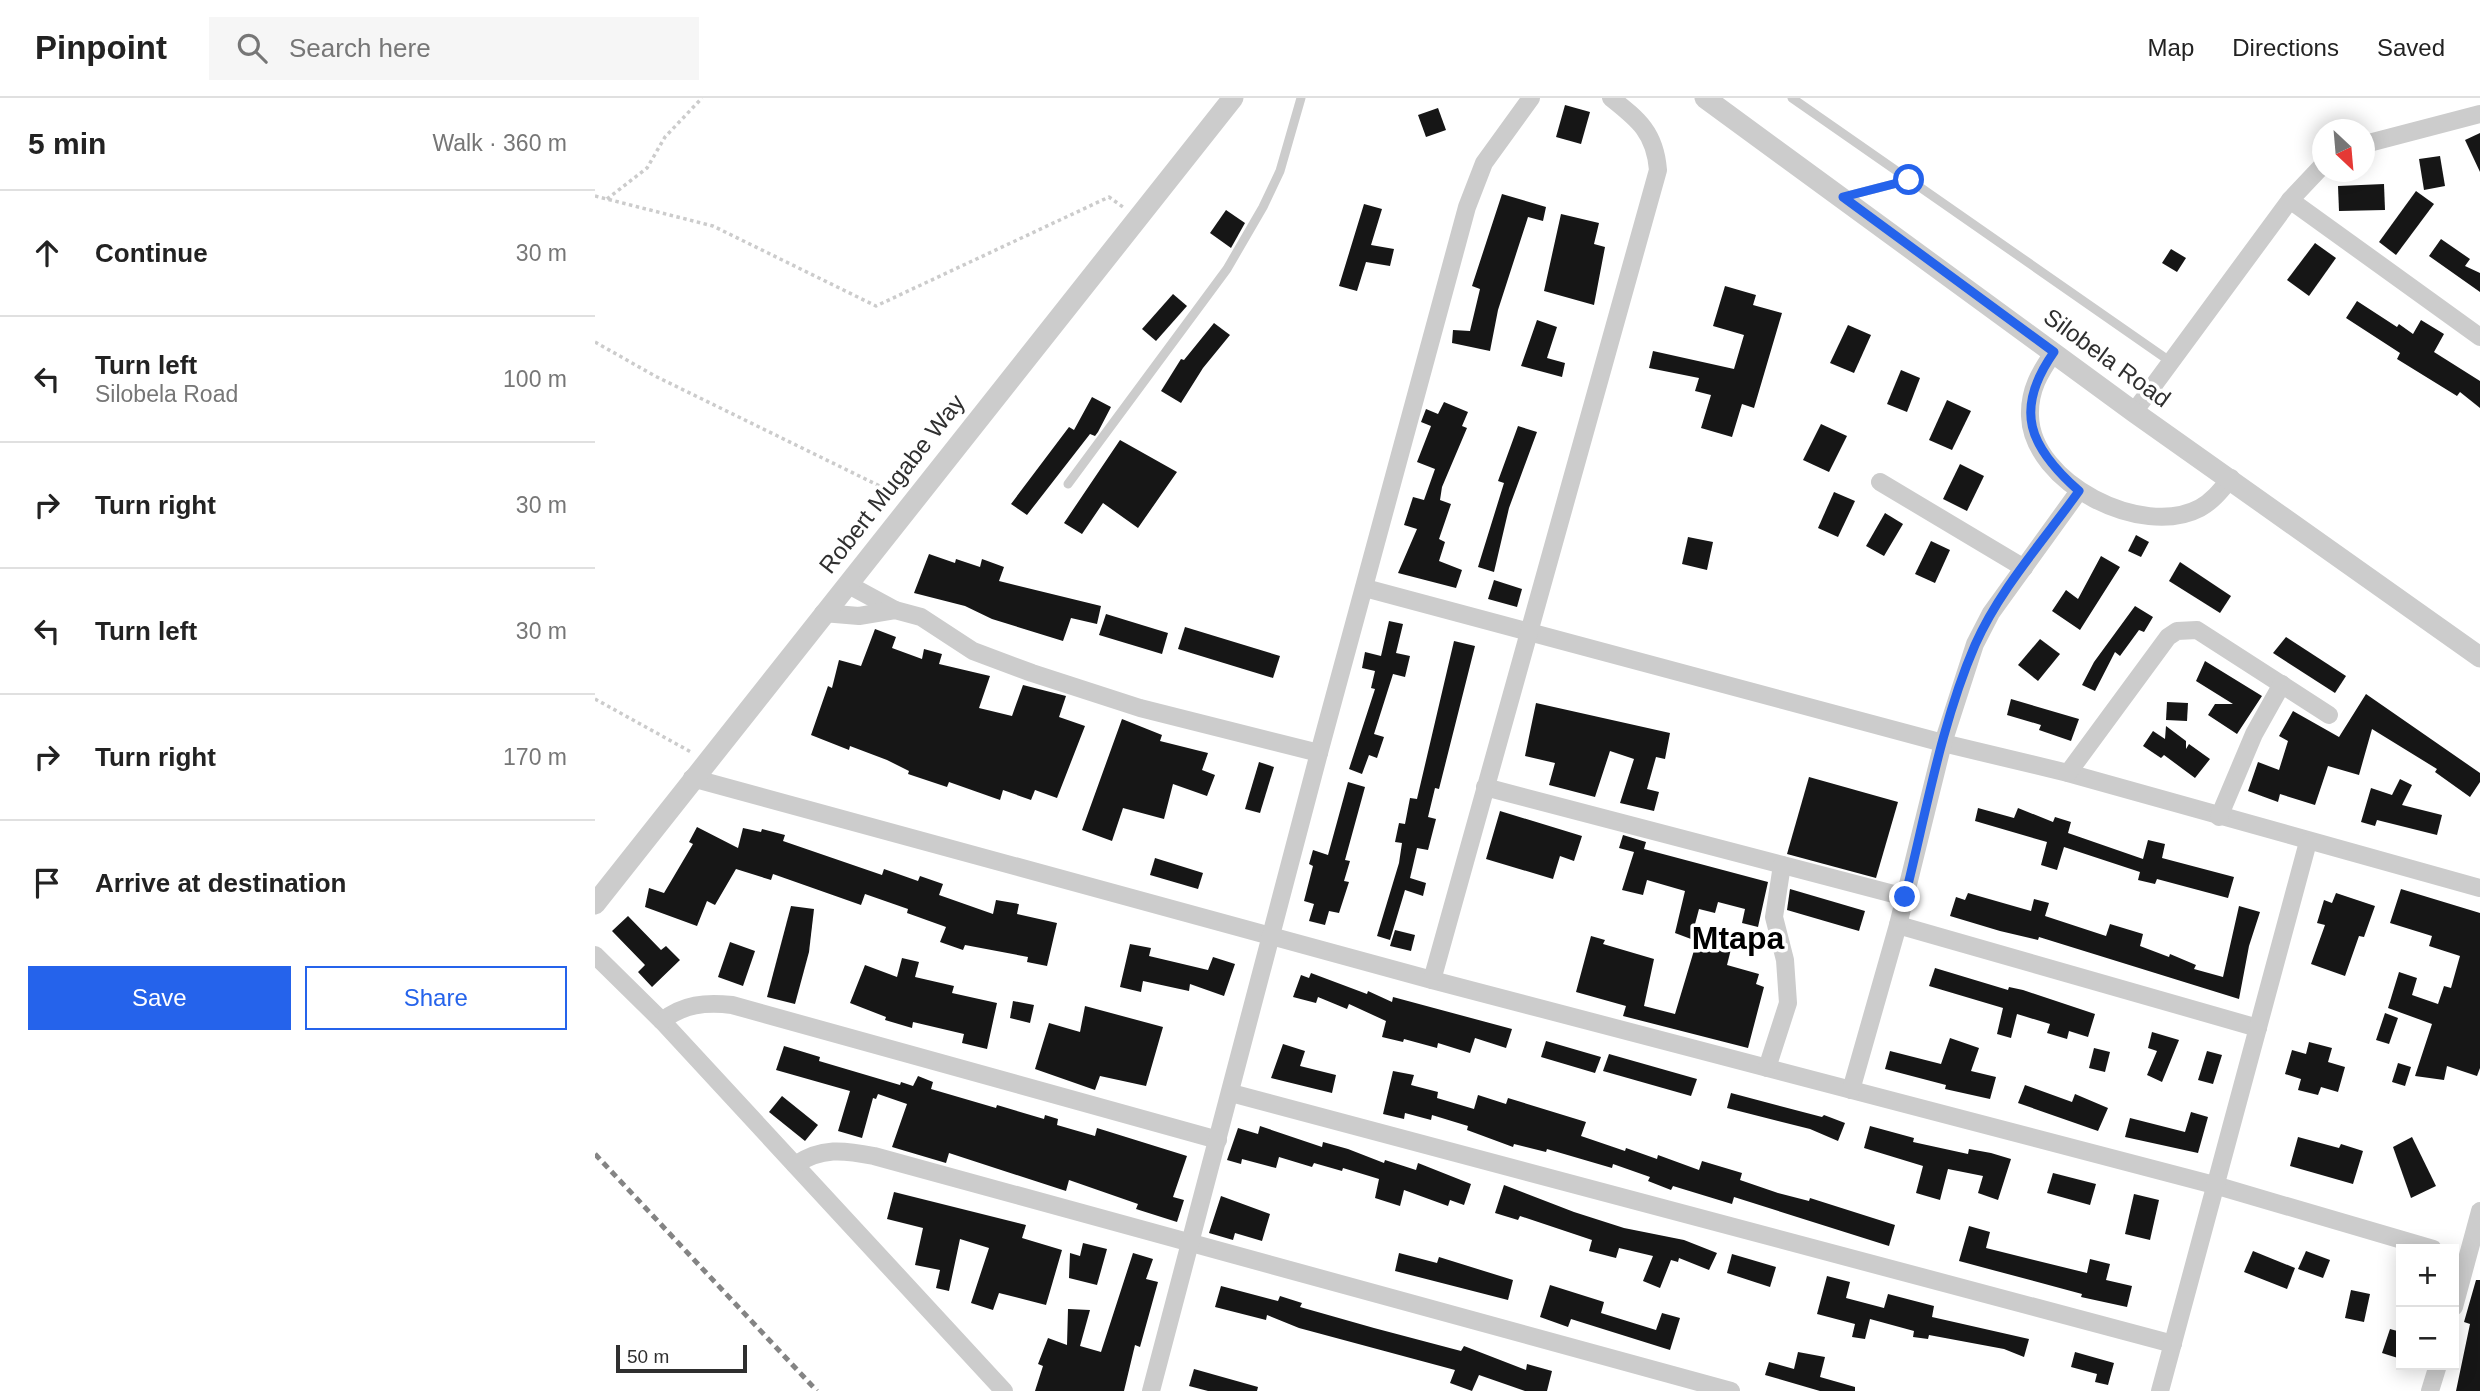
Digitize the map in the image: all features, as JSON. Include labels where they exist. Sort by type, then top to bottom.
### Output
[{"type":"street","name":"Robert Mugabe Way","points":[[595,904],[1136,216],[1233,98]]},
{"type":"street","points":[[1151,1391],[1319,753],[1473,185],[1484,163],[1531,98]]},
{"type":"street","points":[[1432,980],[1658,170],[1657,148],[1645,128],[1611,98]]},
{"type":"street","name":"Silobela Road","points":[[1705,98],[2134,412],[2231,478],[2480,657]]},
{"type":"street","points":[[2375,141],[2480,114]]},
{"type":"street","points":[[2134,412],[2290,201],[2312,176]]},
{"type":"street","points":[[2290,201],[2480,337]]},
{"type":"street","points":[[2054,352],[2039,374],[2031,396],[2031,426],[2042,453],[2079,491],[2121,512],[2149,517],[2174,515],[2199,509],[2217,495],[2231,478]]},
{"type":"street","points":[[1880,482],[2024,568]]},
{"type":"street","points":[[1851,1090],[1898,925],[1943,743],[1975,645],[1991,613],[2079,491]]},
{"type":"street","points":[[846,584],[895,610],[921,617],[973,652],[1140,708],[1319,753]]},
{"type":"street","points":[[1365,588],[1943,743],[2069,773],[2480,888]]},
{"type":"street","points":[[823,613],[859,616],[895,610]]},
{"type":"street","points":[[2069,773],[2168,637],[2177,631],[2197,630],[2329,715]]},
{"type":"street","points":[[2219,817],[2254,734],[2282,684]]},
{"type":"street","points":[[692,778],[1432,980],[2218,1186],[2416,1244]]},
{"type":"street","points":[[1485,787],[1905,897]]},
{"type":"street","points":[[2160,1391],[2218,1186],[2308,842]]},
{"type":"street","points":[[1767,1068],[1788,1003],[1785,960],[1774,917],[1782,864]]},
{"type":"street","points":[[1898,925],[2258,1028]]},
{"type":"street","points":[[595,955],[662,1021],[1004,1391]]},
{"type":"street","points":[[662,1021],[689,1006],[711,1003],[732,1005],[1217,1140]]},
{"type":"street","points":[[1231,1093],[2173,1344]]},
{"type":"street","points":[[795,1165],[817,1153],[849,1151],[1731,1391]]},
{"type":"street","points":[[2459,1289],[2480,1211]]},
{"type":"street","points":[[2430,1391],[2436,1370]]},
{"type":"lane","points":[[1069,484],[1227,268],[1263,207],[1280,171],[1300,98]]},
{"type":"lane","points":[[1791,98],[2171,362]]},
{"type":"lane","points":[[1843,197],[1909,180]]},
{"type":"path","points":[[607,199],[647,168],[665,137],[702,98]]},
{"type":"path","points":[[595,195],[713,226],[876,306],[1109,197],[1136,216]]},
{"type":"path","points":[[595,342],[655,376],[868,478],[911,503]]},
{"type":"path","points":[[595,699],[665,740],[700,755],[692,778]]},
{"type":"building","points":[[1565,105],[1590,112],[1581,144],[1556,137]]},
{"type":"building","points":[[1438,108],[1446,130],[1426,137],[1418,115]]},
{"type":"building","points":[[2480,133],[2480,172],[2465,140]]},
{"type":"building","points":[[2440,156],[2445,186],[2424,190],[2419,159]]},
{"type":"building","points":[[2384,184],[2385,210],[2339,211],[2338,186]]},
{"type":"building","points":[[2416,191],[2434,204],[2396,255],[2379,242]]},
{"type":"building","points":[[1502,194],[1546,207],[1543,221],[1528,217],[1498,310],[1490,351],[1452,343],[1453,330],[1470,331],[1480,289],[1472,286]]},
{"type":"building","points":[[1364,204],[1382,209],[1371,245],[1394,249],[1390,266],[1366,262],[1357,291],[1339,286]]},
{"type":"building","points":[[1226,210],[1245,223],[1231,248],[1210,233]]},
{"type":"building","points":[[1561,214],[1599,223],[1594,244],[1605,247],[1594,305],[1544,291]]},
{"type":"building","points":[[2441,239],[2470,259],[2465,266],[2480,273],[2480,292],[2429,256]]},
{"type":"building","points":[[2315,243],[2336,258],[2309,296],[2287,280]]},
{"type":"building","points":[[2171,249],[2186,258],[2177,272],[2162,263]]},
{"type":"building","points":[[1725,286],[1756,295],[1753,305],[1782,313],[1754,408],[1742,404],[1732,437],[1701,428],[1711,395],[1695,391],[1699,378],[1649,368],[1653,351],[1734,369],[1744,335],[1713,326]]},
{"type":"building","points":[[1173,294],[1187,306],[1156,341],[1142,329]]},
{"type":"building","points":[[2357,301],[2413,334],[2421,320],[2444,334],[2434,352],[2480,381],[2480,408],[2460,392],[2457,396],[2397,359],[2400,353],[2346,318]]},
{"type":"building","points":[[1537,320],[1557,327],[1547,358],[1565,363],[1562,377],[1521,366]]},
{"type":"building","points":[[1214,323],[1230,335],[1203,368],[1181,403],[1161,391],[1181,359],[1184,360]]},
{"type":"building","points":[[1848,325],[1871,335],[1854,373],[1830,363]]},
{"type":"building","points":[[1901,370],[1920,378],[1907,412],[1887,404]]},
{"type":"building","points":[[1092,397],[1111,407],[1098,432],[1095,436],[1090,434],[1027,515],[1011,504],[1069,427],[1074,430]]},
{"type":"building","points":[[1947,400],[1971,411],[1952,450],[1929,440]]},
{"type":"building","points":[[1444,402],[1468,412],[1462,426],[1467,428],[1442,487],[1440,500],[1451,504],[1439,539],[1445,542],[1439,561],[1462,570],[1456,588],[1398,573],[1417,529],[1404,525],[1413,497],[1424,500],[1435,469],[1417,462],[1431,426],[1421,422],[1426,409],[1438,414]]},
{"type":"building","points":[[1821,424],[1847,436],[1829,472],[1803,460]]},
{"type":"building","points":[[1518,426],[1537,432],[1509,508],[1494,572],[1478,567],[1504,483],[1498,481]]},
{"type":"building","points":[[1120,440],[1177,472],[1138,528],[1103,503],[1082,534],[1064,523]]},
{"type":"building","points":[[1960,464],[1984,476],[1967,511],[1943,499]]},
{"type":"building","points":[[1834,492],[1855,501],[1838,537],[1818,528]]},
{"type":"building","points":[[1885,513],[1903,524],[1884,556],[1866,546]]},
{"type":"building","points":[[2136,535],[2149,542],[2141,557],[2128,551]]},
{"type":"building","points":[[1688,537],[1713,542],[1707,570],[1682,564]]},
{"type":"building","points":[[1931,541],[1950,550],[1935,583],[1915,574]]},
{"type":"building","points":[[929,554],[955,563],[956,559],[980,567],[982,559],[1004,567],[999,581],[1101,606],[1097,624],[1071,618],[1063,641],[992,619],[965,606],[914,593]]},
{"type":"building","points":[[2101,556],[2120,567],[2080,630],[2052,611],[2066,590],[2078,599]]},
{"type":"building","points":[[2180,562],[2231,596],[2220,613],[2169,581]]},
{"type":"building","points":[[1494,580],[1522,589],[1517,607],[1488,599]]},
{"type":"building","points":[[2135,606],[2153,617],[2144,632],[2139,630],[2120,656],[2115,652],[2095,691],[2082,685],[2094,662]]},
{"type":"building","points":[[1106,614],[1168,633],[1162,654],[1099,635]]},
{"type":"building","points":[[1389,621],[1403,624],[1396,653],[1410,656],[1405,677],[1393,674],[1374,734],[1384,737],[1377,758],[1369,755],[1362,774],[1349,769],[1375,689],[1371,688],[1375,671],[1362,668],[1365,652],[1381,656]]},
{"type":"building","points":[[1185,627],[1280,656],[1273,678],[1178,649]]},
{"type":"building","points":[[875,629],[896,637],[892,648],[922,659],[924,649],[942,654],[939,664],[990,676],[979,708],[1012,716],[1023,685],[1066,696],[1059,717],[1085,726],[1057,798],[1035,790],[1031,800],[1003,790],[1000,800],[949,782],[947,787],[908,774],[909,771],[887,760],[850,746],[849,750],[811,735],[828,686],[832,688],[839,660],[861,666]]},
{"type":"building","points":[[2286,637],[2346,676],[2335,693],[2273,653]]},
{"type":"building","points":[[2040,639],[2060,654],[2038,681],[2018,665]]},
{"type":"building","points":[[1454,641],[1475,646],[1439,789],[1435,788],[1428,817],[1436,819],[1428,850],[1417,848],[1410,878],[1426,883],[1423,896],[1405,890],[1390,940],[1377,936],[1399,863],[1402,843],[1395,842],[1399,823],[1405,824],[1410,798],[1417,799]]},
{"type":"building","points":[[2205,661],[2262,696],[2237,734],[2208,715],[2215,704],[2233,704],[2196,681]]},
{"type":"building","points":[[2366,694],[2480,773],[2480,782],[2470,797],[2435,772],[2437,769],[2372,729],[2359,775],[2328,766],[2315,805],[2280,794],[2278,802],[2248,791],[2258,762],[2279,770],[2288,741],[2279,736],[2293,711],[2339,737]]},
{"type":"building","points":[[2011,699],[2079,719],[2071,741],[2039,730],[2041,725],[2007,715]]},
{"type":"building","points":[[2167,702],[2188,703],[2187,721],[2166,720]]},
{"type":"building","points":[[1536,703],[1670,733],[1665,759],[1656,757],[1647,789],[1659,792],[1654,811],[1620,803],[1634,759],[1610,751],[1595,797],[1549,785],[1555,763],[1525,756]]},
{"type":"building","points":[[1122,719],[1162,735],[1160,741],[1208,753],[1202,770],[1215,775],[1207,796],[1173,784],[1164,819],[1123,808],[1112,841],[1082,830]]},
{"type":"building","points":[[2166,726],[2186,741],[2186,749],[2189,744],[2210,759],[2195,778],[2164,755],[2161,758],[2143,746],[2153,731],[2165,739]]},
{"type":"building","points":[[1259,762],[1274,767],[1260,813],[1245,809]]},
{"type":"building","points":[[1809,777],[1898,802],[1876,878],[1787,854]]},
{"type":"building","points":[[2400,779],[2412,785],[2402,805],[2442,815],[2437,835],[2377,820],[2375,826],[2361,822],[2371,788],[2392,795]]},
{"type":"building","points":[[1348,782],[1365,787],[1345,860],[1350,861],[1344,881],[1349,882],[1339,913],[1329,911],[1325,925],[1309,921],[1314,904],[1304,901],[1313,866],[1309,864],[1313,850],[1328,855]]},
{"type":"building","points":[[1978,808],[2014,818],[2018,808],[2053,822],[2055,817],[2071,822],[2068,833],[2143,859],[2148,840],[2165,844],[2162,858],[2234,877],[2228,898],[2157,879],[2155,884],[2138,880],[2140,872],[2064,847],[2057,870],[2041,865],[2047,842],[1975,821]]},
{"type":"building","points":[[1500,811],[1582,836],[1574,861],[1560,856],[1553,879],[1486,859]]},
{"type":"building","points":[[697,827],[738,848],[743,828],[761,832],[762,829],[785,835],[783,841],[882,875],[884,869],[918,881],[920,876],[943,884],[939,895],[993,914],[996,900],[1019,904],[1017,914],[1057,923],[1047,966],[1027,962],[1028,957],[965,945],[963,950],[940,942],[946,927],[907,913],[908,909],[865,894],[861,905],[773,874],[771,880],[736,869],[715,905],[707,901],[697,926],[645,907],[649,888],[664,893],[693,844],[689,842]]},
{"type":"building","points":[[1623,835],[1646,842],[1644,849],[1768,882],[1758,927],[1742,923],[1745,909],[1718,902],[1715,913],[1699,909],[1691,939],[1675,933],[1685,891],[1647,880],[1643,895],[1622,890],[1634,852],[1619,848]]},
{"type":"building","points":[[1155,858],[1203,873],[1198,889],[1150,875]]},
{"type":"building","points":[[1790,889],[1865,911],[1859,931],[1787,910]]},
{"type":"building","points":[[2401,889],[2480,913],[2480,1068],[2477,1076],[2447,1066],[2444,1080],[2415,1076],[2432,1024],[2388,1008],[2399,972],[2417,978],[2412,995],[2438,1004],[2444,986],[2451,988],[2460,956],[2429,946],[2432,936],[2390,923]]},
{"type":"building","points":[[1968,893],[2031,911],[2034,899],[2049,903],[2045,916],[2106,936],[2110,924],[2143,934],[2140,946],[2169,957],[2170,954],[2196,965],[2194,969],[2223,977],[2239,906],[2260,912],[2249,946],[2239,999],[2039,937],[2038,940],[1950,916],[1956,897],[1965,900]]},
{"type":"building","points":[[2336,893],[2375,906],[2364,937],[2359,936],[2345,976],[2311,964],[2325,925],[2317,923],[2324,900],[2332,903]]},
{"type":"building","points":[[791,906],[814,909],[809,952],[795,1004],[767,997]]},
{"type":"building","points":[[628,916],[661,950],[666,946],[680,960],[652,987],[638,972],[645,965],[612,931]]},
{"type":"building","points":[[1395,930],[1415,935],[1411,951],[1390,946]]},
{"type":"building","points":[[1591,936],[1605,940],[1603,944],[1654,959],[1644,1006],[1675,1014],[1698,937],[1732,945],[1727,965],[1759,974],[1756,984],[1764,987],[1748,1048],[1623,1016],[1626,1006],[1576,992]]},
{"type":"building","points":[[730,942],[755,951],[743,986],[718,977]]},
{"type":"building","points":[[1130,944],[1151,948],[1149,956],[1208,970],[1213,957],[1235,964],[1224,996],[1190,984],[1189,991],[1143,981],[1141,992],[1120,987]]},
{"type":"building","points":[[902,958],[919,962],[915,977],[954,986],[952,993],[997,1003],[987,1049],[962,1043],[964,1034],[913,1022],[912,1028],[885,1020],[886,1017],[850,1003],[865,965],[897,977]]},
{"type":"building","points":[[1935,968],[2008,990],[2009,987],[2023,990],[2095,1014],[2088,1037],[2069,1031],[2067,1039],[2047,1033],[2050,1024],[2017,1014],[2011,1038],[1997,1034],[2003,1008],[1929,986]]},
{"type":"building","points":[[1311,973],[1367,994],[1368,991],[1392,1002],[1393,997],[1512,1029],[1506,1048],[1475,1038],[1470,1053],[1438,1043],[1437,1048],[1404,1039],[1403,1042],[1382,1037],[1386,1021],[1349,1004],[1347,1009],[1318,997],[1316,1003],[1293,997],[1301,975],[1309,978]]},
{"type":"building","points":[[1013,1001],[1034,1005],[1030,1023],[1010,1018]]},
{"type":"building","points":[[1085,1006],[1163,1027],[1146,1086],[1100,1076],[1095,1090],[1035,1069],[1049,1023],[1080,1032]]},
{"type":"building","points":[[2385,1013],[2398,1018],[2389,1044],[2376,1040]]},
{"type":"building","points":[[2152,1032],[2179,1040],[2162,1082],[2147,1075],[2157,1051],[2148,1048]]},
{"type":"building","points":[[1950,1038],[1979,1048],[1971,1071],[1996,1077],[1990,1099],[1945,1089],[1946,1085],[1885,1069],[1890,1051],[1941,1064]]},
{"type":"building","points":[[1546,1041],[1601,1057],[1595,1073],[1541,1057]]},
{"type":"building","points":[[2309,1042],[2332,1048],[2328,1062],[2345,1067],[2338,1092],[2321,1087],[2318,1095],[2298,1090],[2301,1079],[2285,1074],[2292,1050],[2306,1054]]},
{"type":"building","points":[[1283,1044],[1305,1051],[1300,1066],[1336,1075],[1332,1093],[1271,1078]]},
{"type":"building","points":[[784,1046],[820,1057],[819,1061],[900,1085],[901,1082],[913,1086],[918,1076],[933,1082],[931,1089],[1044,1119],[1045,1115],[1058,1119],[1057,1125],[1095,1136],[1097,1128],[1187,1156],[1173,1197],[1184,1200],[1177,1222],[1136,1209],[1138,1204],[1069,1180],[1066,1191],[949,1153],[946,1163],[892,1147],[907,1104],[878,1094],[876,1099],[873,1098],[862,1138],[838,1131],[850,1091],[776,1070]]},
{"type":"building","points":[[2094,1048],[2110,1052],[2105,1072],[2089,1068]]},
{"type":"building","points":[[2207,1051],[2222,1055],[2213,1084],[2198,1080]]},
{"type":"building","points":[[1609,1054],[1697,1079],[1691,1096],[1603,1071]]},
{"type":"building","points":[[2398,1063],[2411,1067],[2405,1086],[2392,1082]]},
{"type":"building","points":[[1393,1071],[1414,1075],[1411,1085],[1438,1092],[1437,1098],[1474,1109],[1478,1095],[1506,1104],[1508,1098],[1586,1122],[1581,1136],[1625,1151],[1626,1148],[1657,1159],[1658,1155],[1699,1170],[1702,1161],[1742,1173],[1740,1180],[1778,1193],[1809,1201],[1810,1198],[1895,1225],[1889,1246],[1734,1197],[1732,1204],[1673,1186],[1671,1190],[1648,1181],[1650,1177],[1613,1164],[1612,1168],[1547,1149],[1546,1152],[1514,1144],[1513,1147],[1467,1130],[1468,1126],[1432,1115],[1431,1120],[1405,1113],[1404,1119],[1383,1114]]},
{"type":"building","points":[[2025,1085],[2072,1102],[2075,1094],[2108,1108],[2098,1131],[2018,1103]]},
{"type":"building","points":[[1731,1093],[1822,1117],[1824,1115],[1845,1123],[1838,1141],[1810,1129],[1727,1108]]},
{"type":"building","points":[[782,1096],[818,1125],[805,1141],[769,1112]]},
{"type":"building","points":[[2191,1112],[2208,1117],[2198,1153],[2125,1137],[2130,1118],[2185,1132]]},
{"type":"building","points":[[1260,1126],[1322,1147],[1323,1142],[1348,1149],[1384,1163],[1385,1160],[1416,1170],[1418,1163],[1471,1184],[1464,1205],[1450,1200],[1448,1206],[1404,1190],[1400,1206],[1375,1198],[1379,1179],[1343,1168],[1342,1171],[1314,1163],[1312,1167],[1279,1157],[1276,1168],[1242,1159],[1241,1164],[1227,1160],[1238,1128],[1258,1134]]},
{"type":"building","points":[[1870,1126],[1914,1138],[1913,1142],[1968,1154],[1969,1149],[2011,1159],[1998,1200],[1978,1193],[1983,1176],[1948,1169],[1940,1200],[1916,1193],[1923,1166],[1864,1148]]},
{"type":"building","points":[[2298,1137],[2339,1148],[2341,1144],[2363,1151],[2353,1184],[2290,1166]]},
{"type":"building","points":[[2412,1137],[2436,1186],[2411,1198],[2393,1147]]},
{"type":"building","points":[[2053,1173],[2096,1184],[2090,1205],[2047,1193]]},
{"type":"building","points":[[1504,1185],[1624,1228],[1684,1240],[1717,1253],[1709,1270],[1679,1258],[1678,1262],[1671,1260],[1660,1288],[1643,1281],[1653,1256],[1619,1248],[1616,1258],[1589,1251],[1592,1240],[1520,1216],[1518,1220],[1495,1213]]},
{"type":"building","points":[[894,1192],[1026,1225],[1022,1238],[1062,1250],[1046,1305],[999,1293],[993,1310],[971,1303],[989,1248],[960,1239],[949,1291],[936,1288],[940,1270],[915,1265],[923,1228],[887,1219]]},
{"type":"building","points":[[2134,1194],[2159,1200],[2150,1240],[2125,1234]]},
{"type":"building","points":[[1221,1196],[1270,1214],[1262,1241],[1235,1233],[1233,1240],[1209,1233]]},
{"type":"building","points":[[1969,1226],[1990,1232],[1986,1248],[2087,1273],[2090,1259],[2110,1264],[2106,1280],[2132,1286],[2127,1307],[2081,1297],[2082,1294],[1959,1261]]},
{"type":"building","points":[[1083,1243],[1107,1249],[1097,1285],[1069,1278],[1070,1253],[1080,1256]]},
{"type":"building","points":[[2253,1251],[2295,1268],[2287,1289],[2244,1272]]},
{"type":"building","points":[[2306,1251],[2330,1260],[2323,1278],[2298,1269]]},
{"type":"building","points":[[1133,1253],[1153,1259],[1146,1279],[1158,1282],[1140,1347],[1135,1345],[1124,1391],[1035,1391],[1043,1366],[1038,1364],[1048,1338],[1067,1345],[1068,1309],[1090,1310],[1080,1346],[1101,1352]]},
{"type":"building","points":[[1399,1253],[1437,1263],[1439,1257],[1513,1280],[1508,1300],[1395,1271]]},
{"type":"building","points":[[1732,1254],[1776,1267],[1770,1287],[1727,1273]]},
{"type":"building","points":[[1827,1276],[1850,1282],[1846,1298],[1884,1308],[1888,1294],[1934,1306],[1932,1317],[2029,1339],[2024,1357],[2004,1349],[1929,1335],[1928,1339],[1913,1337],[1914,1331],[1870,1319],[1865,1339],[1852,1337],[1855,1324],[1817,1314]]},
{"type":"building","points":[[2476,1280],[2480,1280],[2480,1391],[2456,1391],[2470,1324],[2464,1322]]},
{"type":"building","points":[[1550,1285],[1604,1302],[1601,1313],[1656,1330],[1662,1313],[1680,1318],[1670,1350],[1571,1319],[1568,1327],[1540,1317]]},
{"type":"building","points":[[1221,1286],[1278,1301],[1280,1296],[1302,1303],[1300,1307],[1461,1351],[1464,1346],[1526,1370],[1527,1364],[1552,1371],[1547,1391],[1525,1391],[1479,1375],[1472,1391],[1450,1383],[1455,1370],[1299,1328],[1267,1315],[1266,1320],[1215,1307]]},
{"type":"building","points":[[2351,1290],[2370,1294],[2364,1322],[2345,1318]]},
{"type":"building","points":[[2390,1329],[2396,1331],[2396,1357],[2382,1353]]},
{"type":"building","points":[[1798,1352],[1825,1357],[1820,1377],[1855,1387],[1855,1391],[1820,1391],[1765,1375],[1769,1362],[1794,1369]]},
{"type":"building","points":[[2075,1352],[2114,1363],[2108,1385],[2095,1382],[2097,1374],[2071,1367]]},
{"type":"building","points":[[1194,1369],[1258,1387],[1257,1391],[1208,1391],[1189,1386]]},
{"type":"railway","points":[[595,1154],[817,1391]]},
{"type":"district","name":"Mtapa","points":[[1738,938]]},
{"type":"route","points":[[1905,897],[1943,743],[1975,645],[1991,613],[2079,491],[2042,453],[2033,434],[2030,417],[2031,396],[2039,374],[2054,352],[1843,197],[1909,180]]}]
